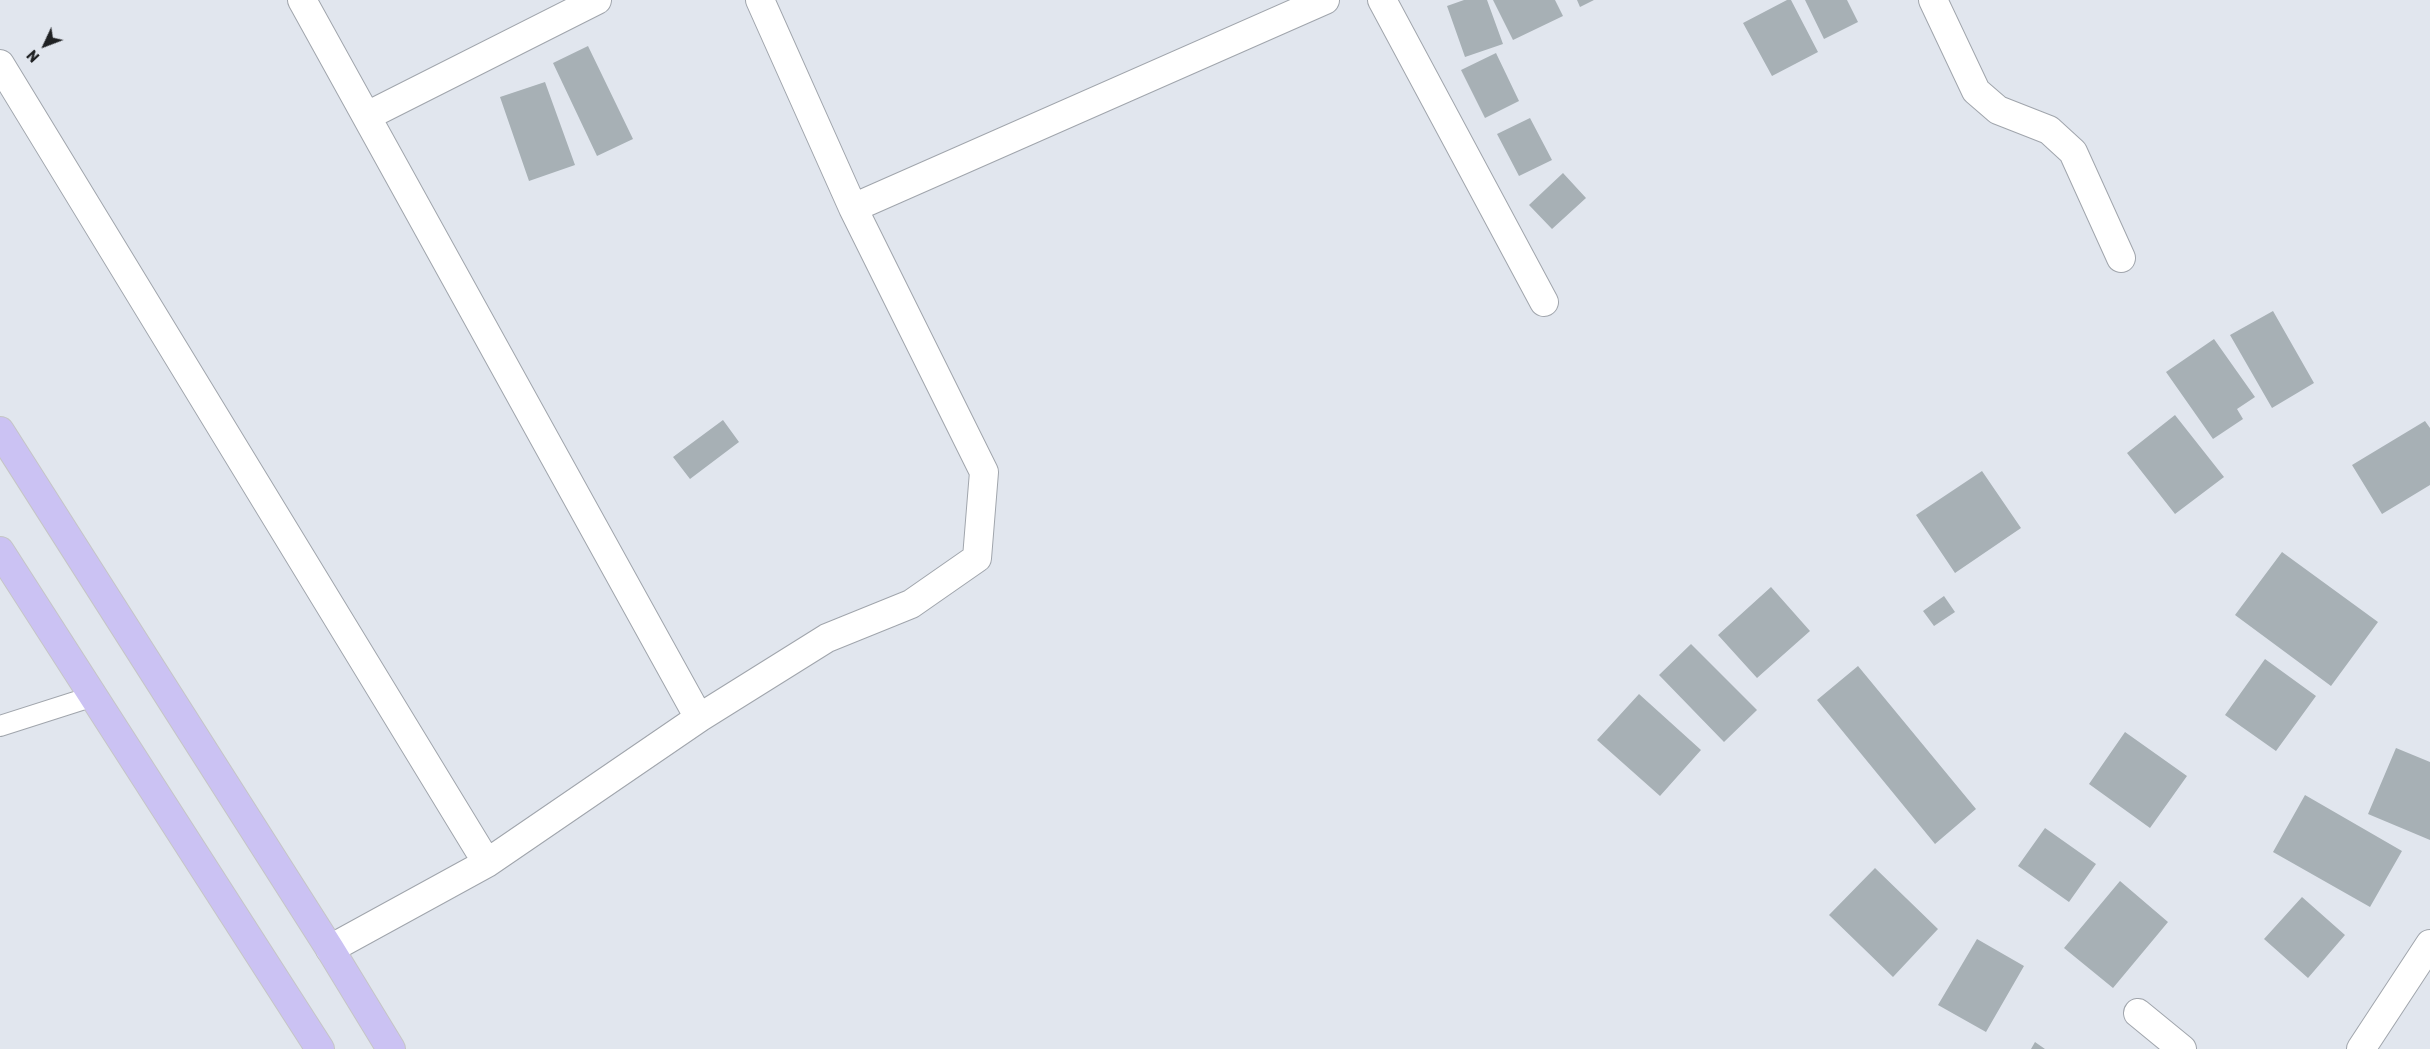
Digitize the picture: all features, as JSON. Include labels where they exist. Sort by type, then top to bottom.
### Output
[{"type":"main road","points":[[0,431],[330,949],[391,1049]]},
{"type":"main road","points":[[0,551],[320,1049]]},
{"type":"street","points":[[302,0],[699,718]]},
{"type":"street","points":[[367,116],[597,0]]},
{"type":"street","points":[[330,949],[488,864],[699,718],[827,638],[911,604],[977,558],[984,472],[853,208],[760,0]]},
{"type":"street","points":[[853,208],[1325,0]]},
{"type":"street","points":[[1382,0],[1544,302]]},
{"type":"street","points":[[1933,0],[1976,91],[1998,110],[2049,130],[2073,152],[2121,258]]},
{"type":"street","points":[[0,64],[488,864]]},
{"type":"street","points":[[2361,1049],[2430,944]]},
{"type":"street","points":[[2138,1013],[2182,1049]]},
{"type":"lane","points":[[0,726],[94,696]]},
{"type":"building","points":[[1464,0],[1487,0],[1503,44],[1465,57],[1447,6]]},
{"type":"building","points":[[1493,0],[1555,0],[1563,16],[1513,40]]},
{"type":"building","points":[[1577,0],[1594,0],[1580,7]]},
{"type":"building","points":[[1787,0],[1791,0],[1818,52],[1772,76],[1743,23]]},
{"type":"building","points":[[1805,0],[1847,0],[1858,22],[1824,39]]},
{"type":"building","points":[[588,46],[633,139],[597,156],[553,63]]},
{"type":"building","points":[[1496,53],[1519,101],[1485,118],[1461,70]]},
{"type":"building","points":[[545,82],[575,165],[529,181],[500,97]]},
{"type":"building","points":[[1530,118],[1552,160],[1519,176],[1497,134]]},
{"type":"building","points":[[1563,173],[1586,198],[1552,229],[1529,205]]},
{"type":"building","points":[[2273,311],[2314,383],[2272,408],[2230,335]]},
{"type":"building","points":[[2214,339],[2255,397],[2237,409],[2243,419],[2213,439],[2166,372]]},
{"type":"building","points":[[2175,415],[2224,477],[2175,514],[2127,453]]},
{"type":"building","points":[[723,420],[739,442],[690,479],[673,457]]},
{"type":"building","points":[[2425,421],[2430,428],[2430,485],[2382,514],[2352,465]]},
{"type":"building","points":[[1982,471],[2021,528],[1955,573],[1916,515]]},
{"type":"building","points":[[2282,552],[2378,622],[2331,686],[2235,615]]},
{"type":"building","points":[[1771,587],[1810,631],[1757,678],[1718,635]]},
{"type":"building","points":[[1944,596],[1955,612],[1934,626],[1923,611]]},
{"type":"building","points":[[1691,644],[1757,710],[1724,742],[1659,675]]},
{"type":"building","points":[[2265,659],[2316,696],[2276,751],[2225,715]]},
{"type":"building","points":[[1858,666],[1976,809],[1935,844],[1817,700]]},
{"type":"building","points":[[1639,694],[1701,750],[1660,796],[1597,740]]},
{"type":"building","points":[[2125,732],[2187,776],[2150,828],[2089,784]]},
{"type":"building","points":[[2396,748],[2430,762],[2430,840],[2368,814]]},
{"type":"building","points":[[2305,795],[2402,851],[2370,907],[2273,852]]},
{"type":"building","points":[[2045,828],[2096,864],[2069,902],[2018,866]]},
{"type":"building","points":[[1875,868],[1938,929],[1893,977],[1829,915]]},
{"type":"building","points":[[2120,881],[2168,922],[2113,988],[2064,948]]},
{"type":"building","points":[[2302,897],[2345,935],[2308,978],[2264,939]]},
{"type":"building","points":[[1977,939],[2024,966],[1986,1032],[1938,1005]]},
{"type":"building","points":[[2035,1042],[2045,1049],[2031,1049]]}]
